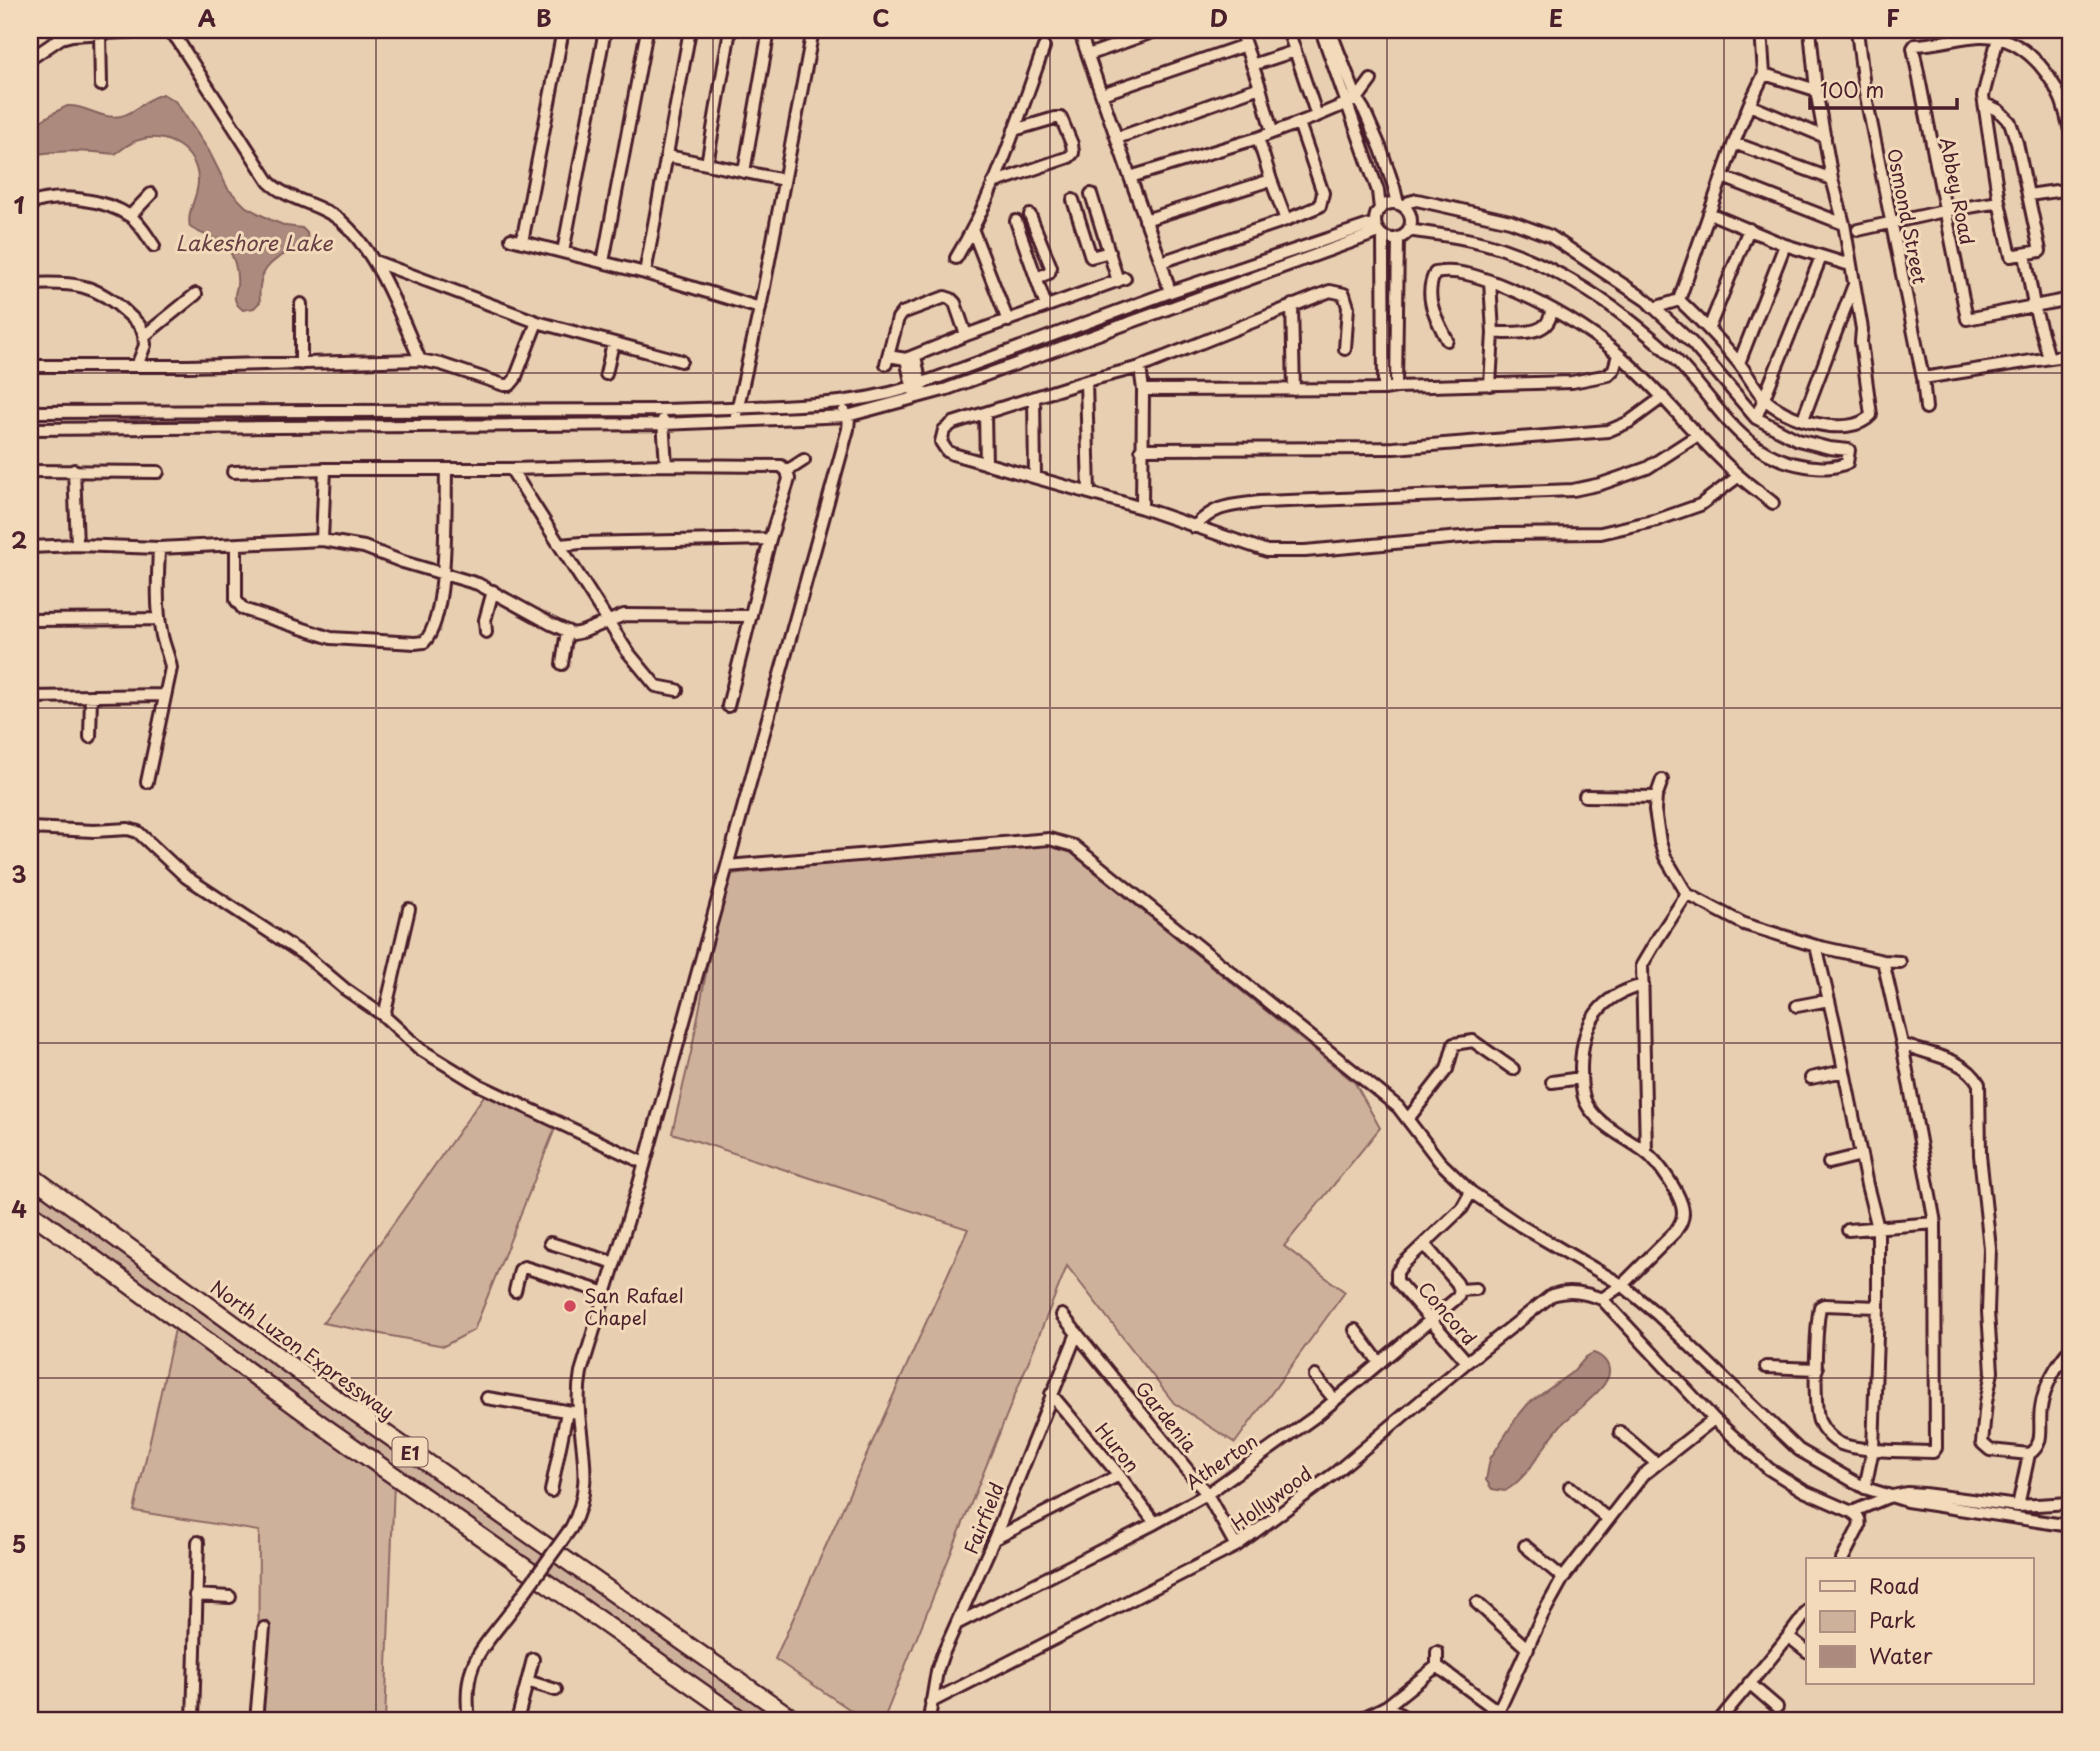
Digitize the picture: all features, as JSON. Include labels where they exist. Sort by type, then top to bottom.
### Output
[{"type":"highway","name":"North Luzon Expressway","points":[[30,1175],[338,1401],[796,1721]]},
{"type":"highway","name":"E1","points":[[30,1212],[344,1442],[743,1721]]},
{"type":"street","points":[[30,59],[61,38],[72,35],[155,30]]},
{"type":"street","points":[[160,30],[168,30],[177,39],[269,182],[278,190],[310,202],[340,220],[352,232],[374,261],[421,360]]},
{"type":"street","points":[[522,242],[563,30]]},
{"type":"street","points":[[564,252],[605,30]]},
{"type":"street","points":[[603,262],[647,30]]},
{"type":"street","points":[[645,273],[690,30]]},
{"type":"street","points":[[707,164],[730,30]]},
{"type":"street","points":[[744,172],[769,30]]},
{"type":"street","points":[[736,415],[760,308],[813,30]]},
{"type":"street","points":[[1079,30],[1170,292]]},
{"type":"street","points":[[1088,55],[1157,30]]},
{"type":"street","points":[[1240,30],[1272,132]]},
{"type":"street","points":[[1288,30],[1317,116]]},
{"type":"street","points":[[1321,30],[1352,101],[1364,110],[1401,206],[1410,215],[1408,230],[1398,238],[1388,239],[1379,231]]},
{"type":"street","points":[[1330,30],[1378,191],[1380,209]]},
{"type":"street","points":[[1679,300],[1734,143],[1764,74],[1761,30]]},
{"type":"street","points":[[1679,300],[1709,328],[1769,402],[1784,412],[1827,426],[1861,422],[1871,415],[1861,342],[1862,329],[1816,90],[1810,30]]},
{"type":"street","name":"Osmond Street","points":[[1857,30],[1864,87],[1923,378],[1926,408]]},
{"type":"street","points":[[1985,104],[1998,110],[2010,122],[2040,251],[2011,256],[1999,202],[1985,104],[1984,87],[1999,33],[2024,49],[2039,65],[2061,99],[2070,130]]},
{"type":"street","name":"Abbey Road","points":[[1999,33],[1913,48],[1967,319],[2070,299]]},
{"type":"street","points":[[100,34],[101,85]]},
{"type":"street","points":[[1102,94],[1245,45]]},
{"type":"street","points":[[956,258],[973,231],[1044,47]]},
{"type":"street","points":[[1252,65],[1295,51]]},
{"type":"street","points":[[1764,74],[1816,90]]},
{"type":"street","points":[[1130,177],[1258,138],[1317,116],[1352,101],[1371,80]]},
{"type":"street","points":[[1117,138],[1260,87]]},
{"type":"street","points":[[1749,105],[1825,137]]},
{"type":"street","points":[[993,183],[1069,157],[1073,153],[1061,118],[1014,130]]},
{"type":"street","points":[[1161,262],[1315,210],[1322,202],[1323,192],[1298,123]]},
{"type":"street","points":[[1258,138],[1270,180],[1286,220]]},
{"type":"street","points":[[1734,143],[1832,179]]},
{"type":"street","points":[[668,156],[784,180]]},
{"type":"street","points":[[1723,177],[1844,225]]},
{"type":"street","points":[[1145,220],[1270,180]]},
{"type":"street","points":[[2029,195],[2070,189]]},
{"type":"street","points":[[966,335],[955,303],[946,298],[902,313],[898,318],[887,360],[910,357],[1122,280],[1110,252],[1092,193],[1070,201],[1091,257],[1110,252]]},
{"type":"street","points":[[130,216],[151,194]]},
{"type":"street","points":[[30,204],[59,198],[104,204],[130,216],[140,225],[154,246]]},
{"type":"street","points":[[1390,388],[1377,213],[1388,204],[1401,206],[1417,200],[1510,221],[1550,236],[1654,307],[1679,300]]},
{"type":"street","points":[[1858,230],[1999,202]]},
{"type":"street","points":[[1709,213],[1785,245],[1850,265]]},
{"type":"street","points":[[1036,278],[1049,273],[1051,267],[1032,214],[1012,222],[1046,306]]},
{"type":"street","points":[[1709,328],[1749,229]]},
{"type":"street","points":[[1408,230],[1461,238],[1502,248],[1577,284],[1643,330],[1675,359],[1739,435],[1757,448],[1787,463],[1823,468],[1847,463],[1849,450],[1798,440],[1761,420],[1692,343],[1646,300]]},
{"type":"street","points":[[973,231],[1008,321]]},
{"type":"street","points":[[30,412],[663,410],[736,415],[848,416],[1170,292],[1379,231]]},
{"type":"street","points":[[30,429],[663,424],[947,389],[1379,231]]},
{"type":"street","points":[[1390,388],[1398,238]]},
{"type":"street","points":[[510,239],[645,273],[760,308]]},
{"type":"street","points":[[1739,363],[1785,245]]},
{"type":"street","points":[[2025,254],[2034,306],[2049,358]]},
{"type":"street","points":[[1761,420],[1821,257]]},
{"type":"street","points":[[374,261],[537,322],[681,361]]},
{"type":"street","points":[[1447,340],[1430,305],[1431,280],[1435,272],[1461,272],[1523,294],[1582,327],[1618,355],[1663,397],[1739,476],[1773,503]]},
{"type":"street","points":[[1490,281],[1493,333],[1490,385]]},
{"type":"street","points":[[30,284],[75,285],[96,290],[112,300],[142,326],[145,345],[137,366]]},
{"type":"street","points":[[1803,419],[1854,285]]},
{"type":"street","points":[[1345,349],[1348,307],[1344,294],[1330,290],[1140,368],[1086,381],[953,423],[944,430],[941,442],[947,452],[1142,508],[1267,551],[1305,551],[1494,534],[1601,533],[1657,520],[1700,505],[1739,476]]},
{"type":"street","points":[[144,336],[196,293]]},
{"type":"street","points":[[301,304],[301,363]]},
{"type":"street","points":[[1292,305],[1294,390]]},
{"type":"street","points":[[1493,333],[1534,331],[1546,327],[1552,318],[1551,309]]},
{"type":"street","points":[[30,366],[421,360],[510,385],[515,379],[537,322]]},
{"type":"street","points":[[606,374],[613,343]]},
{"type":"street","points":[[1143,390],[1294,390],[1572,382],[1608,375],[1614,369],[1618,355]]},
{"type":"street","points":[[1923,378],[2070,355]]},
{"type":"street","points":[[910,357],[917,391]]},
{"type":"street","points":[[1140,368],[1143,390],[1142,508]]},
{"type":"street","points":[[1086,381],[1089,493]]},
{"type":"street","points":[[1034,397],[1035,477]]},
{"type":"street","points":[[1141,449],[1394,448],[1608,431],[1629,422],[1663,397]]},
{"type":"street","points":[[551,1491],[573,1413],[581,1372],[644,1164],[850,422],[839,403]]},
{"type":"street","points":[[663,410],[666,465]]},
{"type":"street","points":[[985,414],[986,464]]},
{"type":"street","points":[[1194,527],[1208,513],[1227,506],[1259,502],[1582,488],[1625,477],[1647,468],[1698,435]]},
{"type":"street","points":[[787,471],[804,460]]},
{"type":"street","points":[[233,472],[666,465],[781,466],[787,471],[789,479],[770,539],[728,706]]},
{"type":"street","points":[[322,540],[325,469]]},
{"type":"street","points":[[236,545],[236,600],[243,609],[331,638],[424,642],[432,631],[444,574],[446,469]]},
{"type":"street","points":[[511,469],[627,651],[656,686],[677,690]]},
{"type":"street","points":[[74,470],[77,545]]},
{"type":"street","points":[[30,471],[158,472]]},
{"type":"street","points":[[560,545],[770,539]]},
{"type":"street","points":[[30,547],[77,545],[159,548],[322,540],[364,547],[471,581],[573,634],[624,615],[751,616]]},
{"type":"street","points":[[147,782],[171,668],[159,619],[159,548]]},
{"type":"street","points":[[486,632],[485,620],[493,591]]},
{"type":"street","points":[[30,620],[159,619]]},
{"type":"street","points":[[562,664],[567,631]]},
{"type":"street","points":[[30,697],[165,695]]},
{"type":"street","points":[[90,737],[92,696]]},
{"type":"street","points":[[1662,780],[1656,797],[1656,818],[1665,857],[1687,894],[1744,924],[1816,946],[1883,961],[1900,962]]},
{"type":"street","points":[[1585,796],[1656,797]]},
{"type":"street","points":[[30,828],[94,831],[128,829],[138,832],[187,877],[306,956],[345,989],[384,1016],[420,1049],[479,1085],[644,1164]]},
{"type":"street","points":[[727,866],[1049,839],[1073,846],[1398,1107],[1440,1162],[1471,1192],[1542,1239],[1622,1285],[1657,1314],[1798,1450],[1865,1488],[1888,1497],[2070,1526]]},
{"type":"street","points":[[1646,1152],[1642,965],[1687,894]]},
{"type":"street","points":[[384,1016],[409,909]]},
{"type":"street","points":[[1816,946],[1878,1228],[1878,1307],[1872,1449],[1865,1488]]},
{"type":"street","points":[[1878,1307],[1819,1307],[1817,1369],[1820,1423],[1825,1431],[1842,1444],[1872,1449],[1933,1452],[1936,1448],[1935,1223],[1902,1044],[1883,961]]},
{"type":"street","points":[[1643,985],[1620,993],[1604,1003],[1592,1018],[1582,1047],[1581,1078],[1587,1106],[1616,1134],[1646,1152],[1666,1176],[1684,1212],[1675,1232],[1622,1285],[1602,1299],[1714,1419],[1769,1469],[1804,1491],[1859,1517],[1860,1521],[1843,1558]]},
{"type":"street","points":[[1797,1006],[1829,1000]]},
{"type":"street","points":[[1408,1119],[1447,1069],[1454,1044],[1473,1041],[1513,1069]]},
{"type":"street","points":[[1902,1044],[1962,1065],[1979,1084],[1980,1155],[1990,1248],[1988,1312],[1992,1372],[1982,1443],[1990,1450],[2029,1454],[2036,1450],[2040,1440],[2040,1409],[2048,1384],[2070,1349]]},
{"type":"street","points":[[1811,1078],[1844,1071]]},
{"type":"street","points":[[1552,1082],[1581,1078]]},
{"type":"street","points":[[1829,1163],[1861,1155]]},
{"type":"street","name":"Concord","points":[[1467,1362],[1398,1281],[1397,1272],[1462,1208],[1471,1192]]},
{"type":"street","points":[[1848,1230],[1935,1223]]},
{"type":"street","points":[[550,1243],[615,1263]]},
{"type":"street","points":[[1424,1244],[1448,1271],[1460,1290],[1476,1289]]},
{"type":"street","points":[[515,1291],[520,1270],[524,1267],[606,1293]]},
{"type":"street","name":"Atherton","points":[[958,1623],[1207,1494],[1316,1416],[1458,1297],[1460,1290]]},
{"type":"street","name":"Hollywood","points":[[931,1702],[1236,1546],[1335,1474],[1467,1362],[1552,1295],[1563,1291],[1602,1299]]},
{"type":"street","name":"Gardenia","points":[[1062,1315],[1207,1494],[1236,1546]]},
{"type":"street","points":[[1356,1330],[1379,1362]]},
{"type":"street","name":"Fairfield","points":[[929,1719],[937,1671],[994,1539],[1077,1333]]},
{"type":"street","points":[[1766,1367],[1817,1369]]},
{"type":"street","points":[[1315,1376],[1335,1400]]},
{"type":"street","name":"Huron","points":[[1051,1394],[1119,1475],[1155,1523]]},
{"type":"street","points":[[487,1398],[573,1413]]},
{"type":"street","points":[[469,1721],[467,1694],[472,1666],[570,1528],[580,1508],[585,1488],[573,1413]]},
{"type":"street","points":[[1437,1667],[1496,1716],[1563,1577],[1635,1483],[1656,1463],[1714,1419]]},
{"type":"street","points":[[1620,1432],[1656,1463]]},
{"type":"street","points":[[2018,1506],[2029,1454]]},
{"type":"street","points":[[994,1539],[1119,1475]]},
{"type":"street","points":[[1570,1487],[1608,1519]]},
{"type":"street","points":[[1852,1512],[1888,1497],[1907,1493],[2018,1506],[2070,1503]]},
{"type":"street","points":[[193,1721],[198,1542]]},
{"type":"street","points":[[1525,1546],[1563,1577]]},
{"type":"street","points":[[195,1595],[230,1597]]},
{"type":"street","points":[[1477,1603],[1528,1649]]},
{"type":"street","points":[[1719,1721],[1806,1613]]},
{"type":"street","points":[[256,1721],[264,1628]]},
{"type":"street","points":[[1789,1637],[1806,1650]]},
{"type":"street","points":[[1437,1652],[1437,1667]]},
{"type":"street","points":[[517,1721],[533,1659]]},
{"type":"street","points":[[1357,1721],[1387,1706],[1437,1667]]},
{"type":"street","points":[[527,1681],[556,1690]]},
{"type":"street","points":[[1749,1683],[1777,1707]]},
{"type":"street","points":[[1387,1706],[1409,1721]]},
{"type":"green space","points":[[1039,845],[1064,847],[1355,1083],[1380,1128],[1284,1246],[1345,1292],[1235,1443],[1174,1403],[1067,1266],[883,1721],[867,1721],[775,1659],[968,1229],[672,1133],[692,1048],[712,941],[731,874]]},
{"type":"green space","points":[[486,1093],[556,1126],[474,1330],[444,1346],[323,1323]]},
{"type":"green space","points":[[30,1180],[532,1546],[784,1721],[751,1721],[524,1565],[30,1204]]},
{"type":"green space","points":[[176,1325],[394,1482],[385,1721],[258,1721],[259,1531],[134,1511]]},
{"type":"water","name":"Lakeshore Lake","points":[[163,94],[176,102],[209,151],[228,189],[246,207],[286,226],[302,228],[307,233],[306,243],[284,254],[266,269],[260,283],[260,302],[254,308],[243,310],[236,303],[237,271],[228,249],[190,227],[198,179],[192,159],[178,145],[159,138],[149,138],[133,142],[115,154],[73,151],[30,155],[30,127],[65,107],[75,106],[107,116],[121,116]]},
{"type":"water","points":[[1593,1353],[1602,1358],[1608,1366],[1608,1377],[1603,1386],[1561,1425],[1522,1478],[1505,1491],[1492,1489],[1486,1480],[1490,1459],[1517,1417],[1528,1404],[1575,1370]]},
{"type":"place","name":"San Rafael Chapel","points":[[570,1306]]}]
